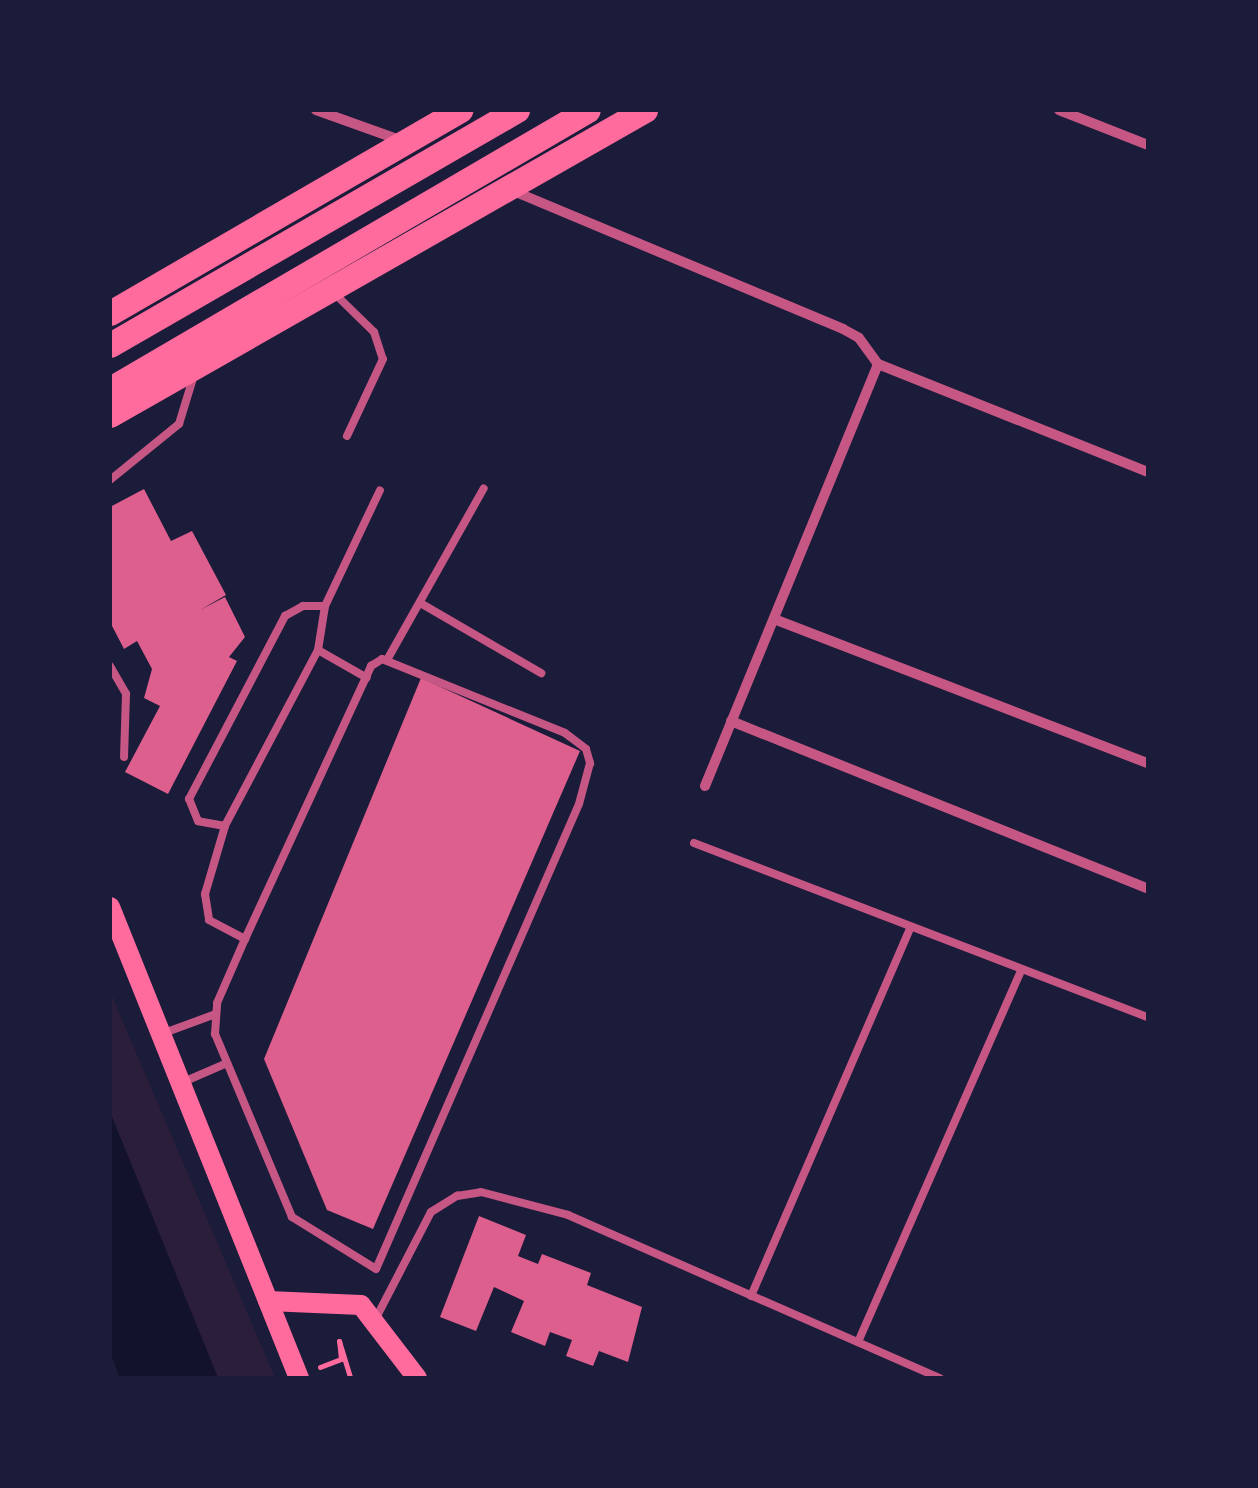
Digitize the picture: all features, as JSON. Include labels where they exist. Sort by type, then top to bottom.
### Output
[{"type":"main road","points":[[110,313],[460,110]]},
{"type":"main road","points":[[110,344],[518,110]]},
{"type":"main road","points":[[110,389],[588,110]]},
{"type":"main road","points":[[110,415],[646,110]]},
{"type":"main road","points":[[289,212],[261,238],[261,259],[272,278],[294,291],[329,291]]},
{"type":"main road","points":[[110,908],[299,1378]]},
{"type":"main road","points":[[268,1301],[349,1300],[374,1322],[417,1378]]},
{"type":"street","points":[[316,110],[406,142]]},
{"type":"street","points":[[1060,110],[1148,144]]},
{"type":"street","points":[[510,190],[843,329],[859,338],[878,364],[1148,472]]},
{"type":"street","points":[[705,786],[878,364]]},
{"type":"street","points":[[774,619],[1148,762]]},
{"type":"street","points":[[731,721],[1148,889]]},
{"type":"lane","points":[[329,291],[374,332],[383,360],[346,436]]},
{"type":"lane","points":[[110,480],[179,424],[196,367]]},
{"type":"lane","points":[[387,660],[484,488]]},
{"type":"lane","points":[[245,939],[218,930],[205,909],[225,826],[318,650],[325,606],[380,490]]},
{"type":"lane","points":[[422,604],[541,673]]},
{"type":"lane","points":[[225,826],[198,821],[189,800],[285,616],[302,606],[325,606]]},
{"type":"lane","points":[[318,650],[367,678]]},
{"type":"lane","points":[[387,660],[565,733],[586,749],[590,763],[579,804],[376,1269],[292,1217],[215,1034],[216,1014],[245,939],[367,678],[376,662],[387,660]]},
{"type":"lane","points":[[110,666],[126,694],[124,758]]},
{"type":"lane","points":[[694,843],[1148,1017]]},
{"type":"lane","points":[[750,1296],[911,927]]},
{"type":"lane","points":[[858,1342],[1022,969]]},
{"type":"lane","points":[[161,1034],[216,1014]]},
{"type":"lane","points":[[181,1083],[227,1063]]},
{"type":"lane","points":[[374,1322],[431,1212],[456,1196],[481,1192],[568,1215],[940,1378]]},
{"type":"path","points":[[341,1359],[339,1342],[350,1378]]},
{"type":"shaded area","points":[[110,991],[275,1378],[218,1378],[110,1112]]},
{"type":"shaded area","points":[[110,1112],[218,1378],[120,1378],[110,1352]]},
{"type":"building","points":[[144,489],[171,541],[192,531],[226,595],[200,610],[225,597],[245,637],[229,657],[237,661],[168,794],[125,772],[160,706],[144,698],[152,669],[137,641],[124,649],[110,622],[110,507]]},
{"type":"building","points":[[421,678],[580,751],[373,1229],[327,1210],[264,1059]]},
{"type":"building","points":[[479,1216],[526,1235],[518,1256],[538,1264],[542,1254],[591,1273],[587,1285],[642,1307],[628,1362],[599,1351],[593,1366],[566,1356],[572,1340],[550,1332],[545,1346],[511,1332],[524,1301],[494,1287],[476,1331],[440,1317]]}]
